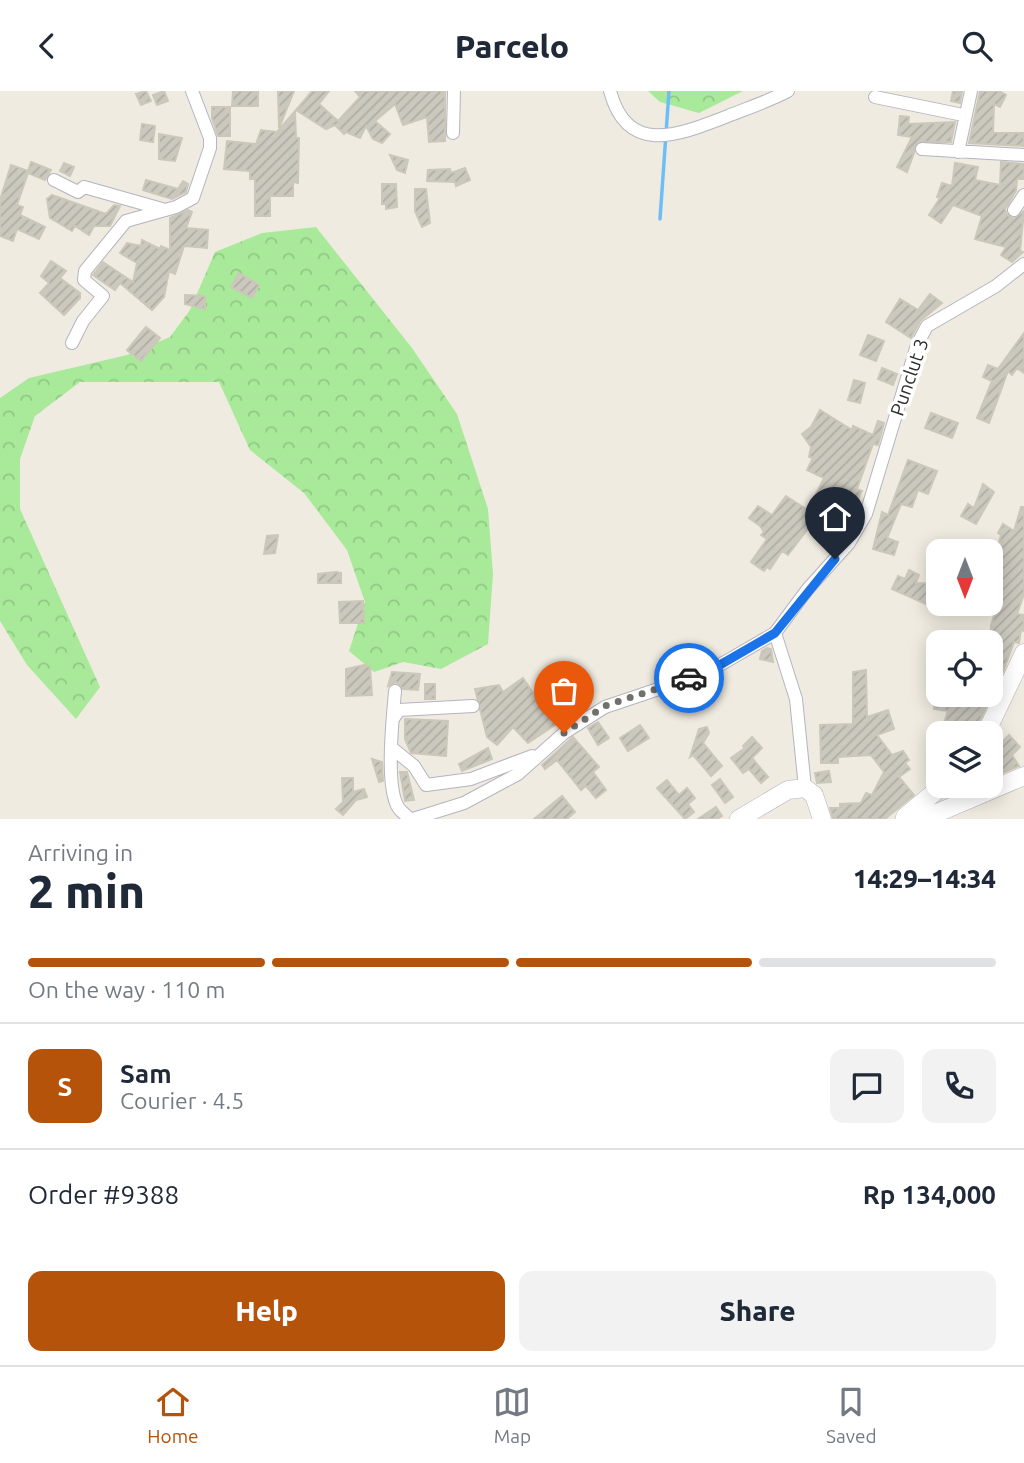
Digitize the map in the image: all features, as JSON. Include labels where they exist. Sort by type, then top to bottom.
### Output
[{"type":"main road","points":[[992,721],[1024,653]]},
{"type":"main road","points":[[914,819],[937,813],[1024,776]]},
{"type":"main road","points":[[739,819],[788,790],[804,788],[814,795],[822,819]]},
{"type":"main road","points":[[902,819],[927,798]]},
{"type":"street","points":[[72,343],[83,321],[103,296],[84,280],[85,271],[126,221],[176,207],[193,198],[210,148],[210,138],[192,91]]},
{"type":"street","points":[[453,133],[454,91]]},
{"type":"street","points":[[610,91],[615,110],[632,129],[649,134],[684,134],[788,91]]},
{"type":"street","points":[[958,152],[963,115],[971,91]]},
{"type":"street","points":[[875,97],[963,115]]},
{"type":"street","points":[[922,149],[1024,155]]},
{"type":"street","points":[[54,180],[78,192],[83,187],[163,209]]},
{"type":"street","points":[[1014,210],[1024,195]]},
{"type":"street","name":"Punclut 3","points":[[775,633],[849,543],[872,499],[917,345],[927,326],[996,286],[1024,264]]},
{"type":"street","points":[[395,691],[393,749],[390,758],[397,806],[411,819],[481,795],[518,774],[564,733],[605,706],[706,673],[775,633],[796,699],[804,788]]},
{"type":"street","points":[[393,719],[399,710],[473,706]]},
{"type":"street","points":[[393,749],[414,766],[426,785],[471,779],[509,767],[545,750]]},
{"type":"green space","points":[[648,91],[743,91],[699,113],[660,102]]},
{"type":"green space","points":[[316,227],[412,348],[457,414],[488,509],[493,574],[488,644],[441,669],[403,662],[374,672],[349,651],[365,602],[347,550],[304,493],[250,450],[219,382],[80,382],[35,416],[20,459],[20,509],[100,687],[76,719],[27,665],[0,621],[0,398],[29,378],[127,355],[170,337],[190,310],[215,252],[262,233]]},
{"type":"building","points":[[146,91],[151,101],[141,105],[136,94]]},
{"type":"building","points":[[164,91],[168,101],[157,105],[153,95]]},
{"type":"building","points":[[233,91],[258,91],[258,106],[232,106]]},
{"type":"building","points":[[278,91],[294,91],[279,128]]},
{"type":"building","points":[[312,91],[329,91],[319,104],[338,121],[360,97],[355,91],[445,91],[445,141],[429,142],[427,117],[403,125],[395,104],[375,121],[390,134],[382,143],[373,139],[366,126],[360,138],[346,132],[344,134],[335,125],[326,129],[296,110]]},
{"type":"building","points":[[953,91],[962,91],[960,103],[951,101]]},
{"type":"building","points":[[980,91],[999,91],[1006,95],[1000,107],[994,104],[993,133],[1024,133],[1024,146],[969,143]]},
{"type":"building","points":[[212,107],[230,107],[230,136],[218,136],[212,118]]},
{"type":"building","points":[[295,111],[296,138],[299,138],[298,183],[293,182],[293,196],[270,196],[270,216],[255,216],[255,179],[250,179],[250,171],[224,169],[227,141],[256,144],[261,130],[277,132]]},
{"type":"building","points":[[900,116],[909,117],[908,124],[955,122],[951,142],[918,142],[907,172],[897,167],[912,137],[898,135]]},
{"type":"building","points":[[142,124],[155,126],[153,142],[140,140]]},
{"type":"building","points":[[159,134],[182,138],[175,161],[159,159]]},
{"type":"building","points":[[390,155],[408,160],[405,173],[397,170]]},
{"type":"building","points":[[31,162],[51,170],[45,180],[28,173],[17,205],[23,207],[20,215],[45,227],[39,239],[17,229],[13,241],[0,236],[0,200],[11,165],[28,171]]},
{"type":"building","points":[[1001,162],[1024,164],[1024,179],[1017,179],[1016,191],[1005,209],[1013,219],[1024,211],[1020,251],[1023,252],[1012,262],[1001,255],[1006,247],[975,239],[982,216],[953,205],[941,223],[929,215],[940,198],[937,197],[942,183],[952,186],[955,163],[978,167],[975,180],[1000,185]]},
{"type":"building","points":[[64,163],[74,167],[70,176],[60,171]]},
{"type":"building","points":[[465,168],[470,180],[456,186],[455,182],[427,181],[428,170],[450,169],[451,173]]},
{"type":"building","points":[[146,180],[178,189],[183,181],[188,184],[186,192],[172,199],[143,190]]},
{"type":"building","points":[[382,184],[396,184],[397,207],[386,209],[386,204],[382,204]]},
{"type":"building","points":[[415,189],[426,189],[430,223],[422,227],[415,211]]},
{"type":"building","points":[[52,195],[106,214],[114,205],[120,206],[110,226],[94,226],[89,235],[75,226],[72,231],[50,218],[47,199]]},
{"type":"building","points":[[188,210],[192,212],[186,228],[208,230],[207,248],[184,246],[175,274],[169,271],[164,297],[152,310],[120,283],[115,290],[93,275],[103,262],[133,282],[137,263],[120,253],[127,243],[141,246],[142,240],[160,249],[161,246],[170,250],[170,218]]},
{"type":"building","points":[[51,261],[66,271],[60,278],[80,293],[80,298],[64,315],[40,293],[49,283],[41,276]]},
{"type":"building","points":[[239,273],[259,285],[252,298],[231,287]]},
{"type":"building","points":[[930,294],[942,303],[920,321],[911,338],[886,322],[900,299],[918,310]]},
{"type":"building","points":[[185,295],[205,296],[205,309],[185,304]]},
{"type":"building","points":[[146,327],[160,338],[141,361],[127,350]]},
{"type":"building","points":[[1024,333],[1024,373],[1017,368],[1012,375],[1008,371],[989,423],[977,418],[992,381],[983,377],[988,365],[998,369]]},
{"type":"building","points":[[868,335],[884,341],[876,361],[860,355]]},
{"type":"building","points":[[882,368],[897,374],[893,385],[878,379]]},
{"type":"building","points":[[854,380],[865,383],[860,403],[848,400]]},
{"type":"building","points":[[820,410],[852,430],[853,426],[873,435],[878,421],[884,423],[878,445],[873,444],[857,489],[862,491],[852,510],[857,512],[847,528],[832,522],[839,506],[816,494],[824,478],[807,470],[813,458],[809,457],[811,447],[802,434],[811,427]]},
{"type":"building","points":[[931,413],[958,423],[952,438],[925,428]]},
{"type":"building","points":[[908,460],[937,471],[928,494],[918,490],[912,507],[901,504],[887,538],[898,542],[894,555],[873,549],[882,512],[888,515]]},
{"type":"building","points":[[983,484],[994,492],[976,524],[961,516],[968,504],[974,508]]},
{"type":"building","points":[[786,496],[826,522],[819,531],[812,526],[788,555],[782,551],[770,569],[767,567],[764,571],[751,562],[767,539],[761,535],[764,532],[760,526],[749,518],[758,506],[772,515]]},
{"type":"building","points":[[1021,507],[1024,507],[1024,594],[1017,614],[1024,615],[1024,631],[1021,630],[1019,643],[1014,642],[1003,672],[1003,630],[991,630],[994,616],[1003,616],[1003,539],[1000,539],[1001,535],[998,533],[1003,524],[1014,531]]},
{"type":"building","points":[[278,535],[275,553],[264,554],[267,536]]},
{"type":"building","points":[[909,570],[919,575],[916,583],[926,583],[926,604],[892,589],[898,576],[905,579]]},
{"type":"building","points":[[341,573],[341,583],[318,583],[318,574]]},
{"type":"building","points":[[363,601],[364,623],[340,623],[339,602]]},
{"type":"building","points":[[771,649],[773,662],[760,659],[762,651]]},
{"type":"building","points":[[364,665],[370,667],[372,695],[346,696],[346,669]]},
{"type":"building","points":[[866,670],[867,717],[888,710],[894,729],[877,735],[892,755],[903,751],[909,760],[905,763],[910,769],[899,777],[914,795],[885,819],[833,819],[830,808],[840,808],[840,804],[861,803],[866,793],[872,795],[884,772],[871,755],[838,757],[838,763],[821,763],[820,725],[853,724],[853,672]]},
{"type":"building","points":[[392,672],[420,674],[418,690],[403,689],[396,682],[388,686]]},
{"type":"building","points":[[523,678],[538,700],[547,694],[556,703],[564,719],[528,743],[513,727],[497,745],[487,737],[475,689],[499,685],[503,692]]},
{"type":"building","points":[[425,684],[435,684],[435,699],[425,699]]},
{"type":"building","points":[[986,707],[980,721],[948,721],[945,720],[948,711],[934,709]]},
{"type":"building","points":[[405,719],[448,721],[446,756],[411,753],[405,739]]},
{"type":"building","points":[[598,722],[609,738],[598,745],[588,728]]},
{"type":"building","points":[[640,725],[649,738],[628,751],[620,738]]},
{"type":"building","points":[[707,727],[709,733],[703,743],[722,766],[711,776],[693,755],[690,757],[699,729]]},
{"type":"building","points":[[1009,735],[1020,747],[1012,755],[1019,766],[1003,773],[1003,741]]},
{"type":"building","points":[[573,737],[599,767],[593,772],[606,790],[596,798],[586,786],[581,790],[557,760],[545,769],[542,765]]},
{"type":"building","points":[[752,737],[762,748],[752,758],[768,777],[761,783],[749,769],[743,773],[731,758],[745,748],[743,746]]},
{"type":"building","points":[[488,748],[492,759],[462,771],[459,764]]},
{"type":"building","points":[[372,759],[382,762],[383,781],[379,782]]},
{"type":"building","points":[[829,771],[831,782],[817,783],[815,773]]},
{"type":"building","points":[[400,772],[407,772],[414,800],[405,801]]},
{"type":"building","points":[[342,778],[353,778],[353,792],[364,789],[367,797],[356,800],[343,815],[336,809],[343,802]]},
{"type":"building","points":[[720,779],[733,797],[725,803],[712,785]]},
{"type":"building","points":[[667,780],[679,795],[687,788],[695,798],[688,804],[694,812],[685,819],[657,788]]},
{"type":"building","points":[[562,796],[575,812],[567,819],[534,819]]},
{"type":"building","points":[[716,807],[722,816],[717,819],[698,819]]},
{"type":"waterway","points":[[660,219],[669,91]]},
{"type":"way so far","points":[[564,733],[605,706],[689,678]]},
{"type":"route","points":[[689,678],[706,673],[775,633],[807,590],[835,559]]}]
